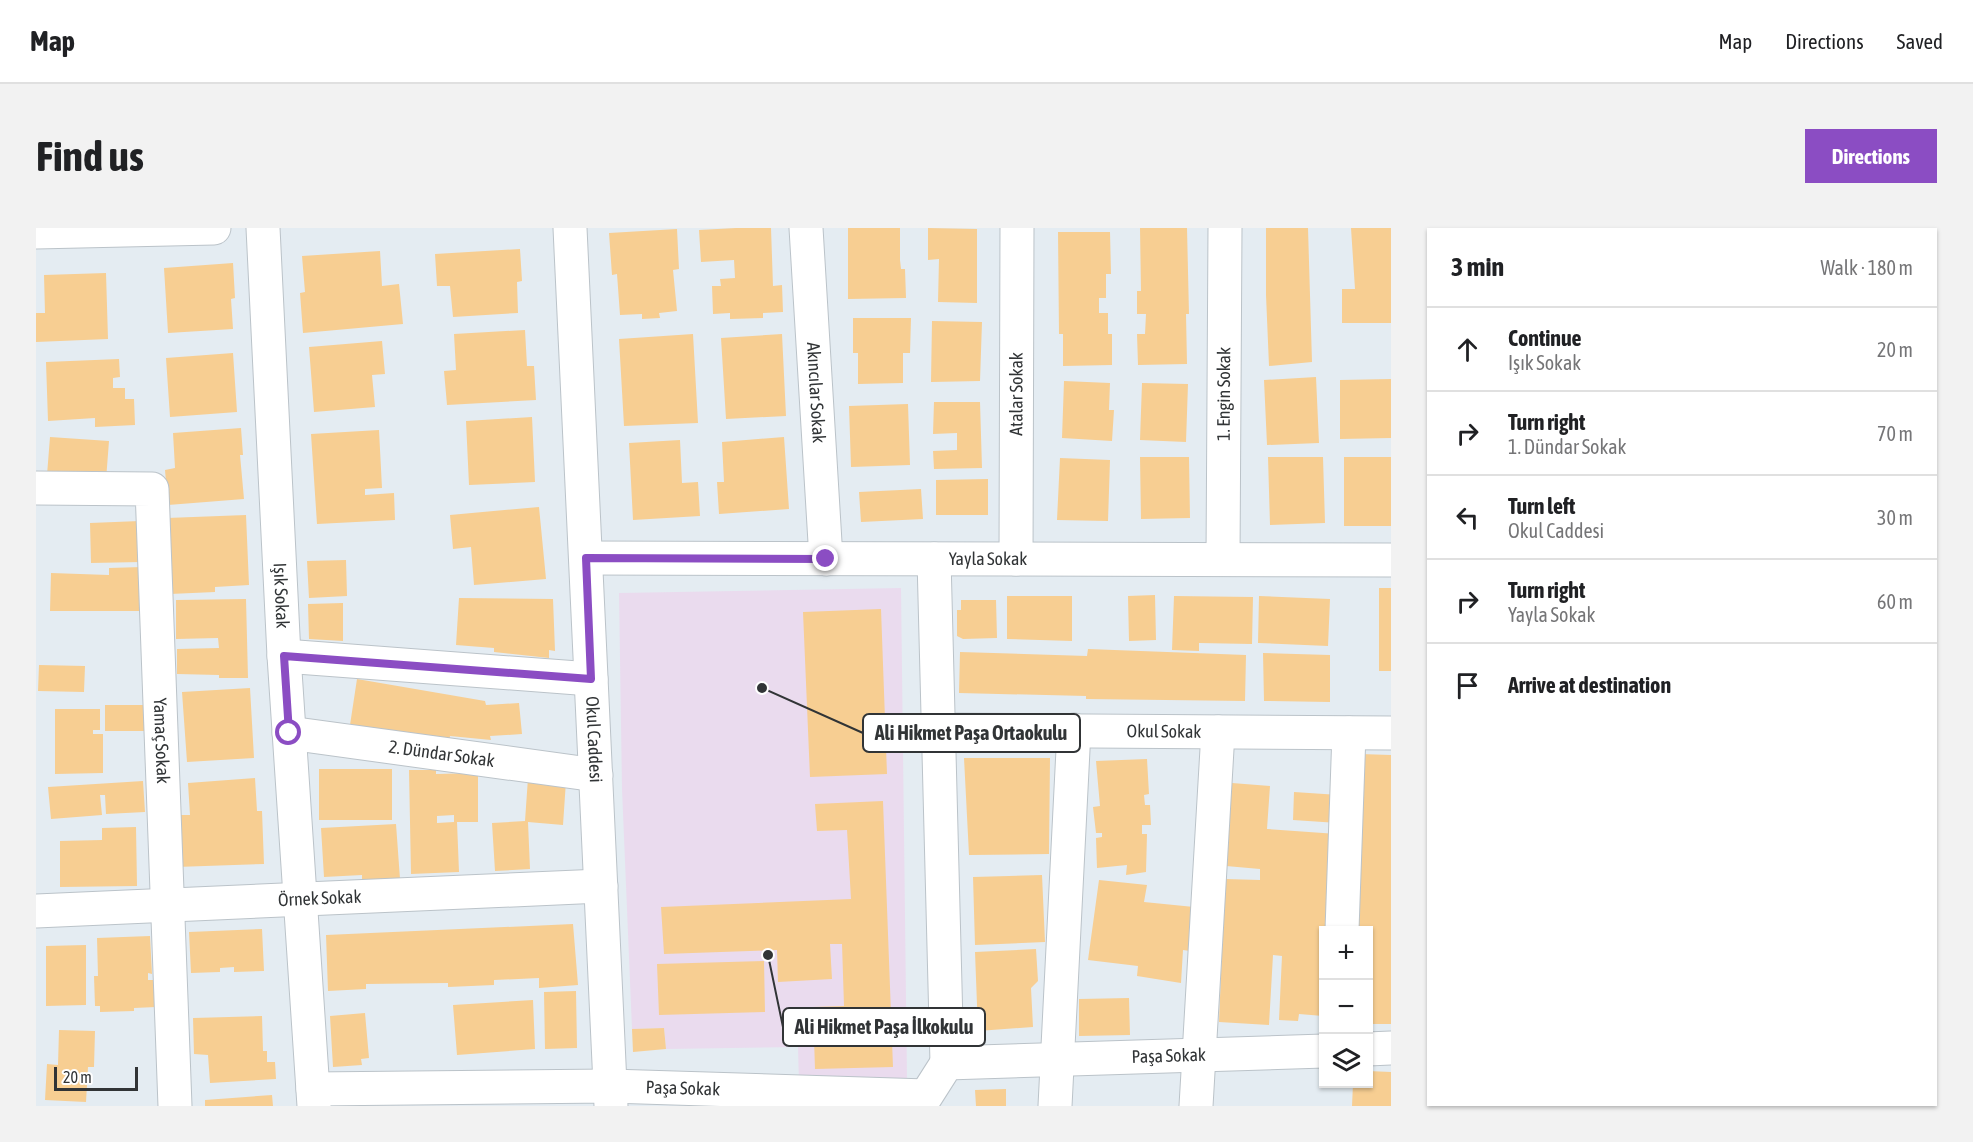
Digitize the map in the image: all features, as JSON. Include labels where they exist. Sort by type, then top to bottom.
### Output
[{"type":"street","points":[[36,232],[213,228]]},
{"type":"street","name":"Işık Sokak","points":[[263,228],[284,656],[313,1098]]},
{"type":"street","name":"Okul Caddesi","points":[[570,228],[610,1096]]},
{"type":"street","name":"Akıncılar Sokak","points":[[806,228],[826,559]]},
{"type":"street","name":"Atalar Sokak","points":[[1016,559],[1017,228]]},
{"type":"street","name":"1. Engin Sokak","points":[[1223,559],[1225,228]]},
{"type":"street","name":"Yamaç Sokak","points":[[36,488],[152,489],[175,1106]]},
{"type":"street","name":"Yayla Sokak","points":[[586,558],[1391,560]]},
{"type":"street","points":[[934,559],[947,1063]]},
{"type":"street","points":[[284,656],[591,679]]},
{"type":"street","name":"Okul Sokak","points":[[938,729],[1391,733]]},
{"type":"street","points":[[1055,1106],[1074,730]]},
{"type":"street","points":[[1196,1106],[1218,732]]},
{"type":"street","name":"2. Dündar Sokak","points":[[289,733],[596,775]]},
{"type":"street","points":[[1342,926],[1349,733]]},
{"type":"street","name":"Örnek Sokak","points":[[36,911],[601,885]]},
{"type":"street","points":[[1373,1049],[1391,1048]]},
{"type":"street","name":"Paşa Sokak","points":[[313,1098],[610,1096],[926,1101],[947,1063],[1319,1051]]},
{"type":"shaded area","points":[[901,588],[907,1080],[799,1083],[798,1047],[666,1049],[664,1028],[632,1029],[622,789],[619,593]]},
{"type":"building","points":[[771,228],[773,286],[782,285],[783,312],[763,313],[763,318],[730,319],[730,313],[713,314],[712,286],[721,286],[720,279],[735,278],[734,260],[701,262],[699,230]]},
{"type":"building","points":[[848,228],[900,228],[900,260],[901,269],[905,269],[906,298],[848,299]]},
{"type":"building","points":[[928,228],[977,229],[977,303],[938,302],[939,259],[928,260]]},
{"type":"building","points":[[1140,228],[1187,228],[1189,314],[1186,314],[1187,364],[1138,365],[1137,334],[1145,334],[1146,314],[1137,314],[1137,291],[1141,291]]},
{"type":"building","points":[[1266,228],[1308,228],[1312,362],[1269,366]]},
{"type":"building","points":[[1351,228],[1391,228],[1391,323],[1342,323],[1342,289],[1355,289]]},
{"type":"building","points":[[677,229],[679,269],[673,270],[677,311],[659,313],[660,318],[642,319],[642,314],[620,315],[617,274],[612,275],[609,233]]},
{"type":"building","points":[[1058,232],[1110,232],[1111,274],[1106,274],[1106,298],[1099,298],[1099,313],[1108,313],[1108,334],[1112,334],[1112,365],[1063,366],[1063,334],[1059,334]]},
{"type":"building","points":[[520,249],[522,281],[517,282],[518,313],[453,317],[450,286],[437,286],[435,254]]},
{"type":"building","points":[[380,251],[382,286],[399,284],[403,324],[303,333],[300,293],[305,292],[302,256]]},
{"type":"building","points":[[233,263],[235,298],[231,299],[233,329],[168,333],[164,268]]},
{"type":"building","points":[[106,273],[108,339],[36,342],[36,313],[45,313],[44,275]]},
{"type":"building","points":[[853,318],[911,318],[910,353],[903,353],[903,383],[858,384],[858,353],[853,353]]},
{"type":"building","points":[[932,321],[982,322],[980,381],[931,382]]},
{"type":"building","points":[[525,330],[527,366],[534,366],[536,400],[447,405],[444,371],[456,370],[454,334]]},
{"type":"building","points":[[693,334],[698,423],[624,426],[619,339]]},
{"type":"building","points":[[782,334],[786,416],[726,419],[721,338]]},
{"type":"building","points":[[382,341],[385,374],[372,375],[375,407],[314,412],[309,347]]},
{"type":"building","points":[[233,353],[237,412],[170,417],[166,358]]},
{"type":"building","points":[[119,359],[120,377],[113,378],[113,388],[125,388],[125,399],[134,399],[135,425],[95,427],[95,418],[48,421],[46,362]]},
{"type":"building","points":[[1316,377],[1319,443],[1267,445],[1264,380]]},
{"type":"building","points":[[1391,379],[1391,438],[1340,439],[1340,380]]},
{"type":"building","points":[[1064,381],[1110,383],[1109,410],[1114,410],[1112,441],[1062,438]]},
{"type":"building","points":[[1142,383],[1188,384],[1186,442],[1140,440]]},
{"type":"building","points":[[934,402],[980,402],[982,468],[934,469],[933,451],[957,450],[957,433],[933,434]]},
{"type":"building","points":[[908,404],[910,465],[851,467],[849,406]]},
{"type":"building","points":[[532,417],[535,482],[469,485],[466,421]]},
{"type":"building","points":[[241,428],[243,455],[240,455],[244,499],[168,505],[165,470],[175,468],[173,433]]},
{"type":"building","points":[[379,430],[382,488],[365,489],[365,495],[394,493],[395,520],[317,524],[311,434]]},
{"type":"building","points":[[50,437],[109,441],[106,480],[47,475]]},
{"type":"building","points":[[784,437],[789,509],[719,514],[717,482],[724,482],[722,442]]},
{"type":"building","points":[[680,440],[682,483],[698,482],[700,516],[633,520],[629,443]]},
{"type":"building","points":[[1140,457],[1189,457],[1190,518],[1141,519]]},
{"type":"building","points":[[1268,457],[1323,457],[1325,523],[1270,525]]},
{"type":"building","points":[[1344,457],[1391,457],[1391,526],[1344,526]]},
{"type":"building","points":[[1060,458],[1110,460],[1108,521],[1057,520]]},
{"type":"building","points":[[988,479],[988,515],[936,515],[936,480]]},
{"type":"building","points":[[921,489],[923,519],[861,522],[859,492]]},
{"type":"building","points":[[539,507],[546,579],[474,585],[471,547],[453,549],[450,515]]},
{"type":"building","points":[[246,515],[249,585],[215,587],[215,592],[170,594],[167,518]]},
{"type":"building","points":[[140,521],[141,562],[91,563],[90,523]]},
{"type":"building","points":[[346,560],[347,596],[309,598],[307,561]]},
{"type":"building","points":[[142,567],[142,611],[50,611],[51,573],[109,575],[109,568]]},
{"type":"building","points":[[1379,588],[1391,588],[1391,671],[1379,671]]},
{"type":"building","points":[[1155,595],[1156,640],[1129,641],[1128,596]]},
{"type":"building","points":[[1007,596],[1072,596],[1072,641],[1007,639]]},
{"type":"building","points":[[1174,596],[1253,597],[1252,644],[1199,643],[1199,651],[1172,650]]},
{"type":"building","points":[[1259,596],[1330,599],[1328,646],[1258,643]]},
{"type":"building","points":[[459,598],[553,599],[555,651],[549,650],[549,658],[494,652],[494,648],[456,645]]},
{"type":"building","points":[[246,599],[248,678],[177,674],[177,649],[219,648],[218,638],[176,639],[176,600]]},
{"type":"building","points":[[961,600],[996,600],[997,638],[963,639],[957,636],[957,610],[961,610]]},
{"type":"building","points":[[343,603],[343,641],[309,639],[308,604]]},
{"type":"building","points":[[881,609],[887,774],[810,777],[803,612]]},
{"type":"building","points":[[1088,649],[1246,655],[1245,701],[1086,699],[1086,696],[959,693],[960,652],[1087,656]]},
{"type":"building","points":[[1263,653],[1330,655],[1330,702],[1264,701]]},
{"type":"building","points":[[39,665],[85,666],[84,692],[38,691]]},
{"type":"building","points":[[357,679],[485,701],[486,705],[519,703],[522,734],[490,736],[491,740],[450,736],[449,742],[350,725]]},
{"type":"building","points":[[250,688],[254,758],[187,762],[182,692]]},
{"type":"building","points":[[105,705],[147,705],[147,731],[105,731]]},
{"type":"building","points":[[55,709],[100,709],[100,730],[93,730],[93,734],[103,734],[103,773],[55,774]]},
{"type":"building","points":[[1360,754],[1391,755],[1391,1024],[1373,1024],[1373,926],[1355,926]]},
{"type":"building","points":[[964,758],[1050,758],[1049,854],[969,855]]},
{"type":"building","points":[[1147,759],[1149,794],[1144,795],[1145,805],[1150,805],[1151,825],[1142,825],[1142,834],[1147,834],[1146,872],[1126,875],[1127,865],[1097,868],[1096,838],[1102,837],[1102,833],[1096,833],[1093,807],[1100,806],[1096,761]]},
{"type":"building","points":[[319,769],[392,769],[392,820],[319,820]]},
{"type":"building","points":[[409,770],[436,770],[436,774],[478,773],[478,822],[457,822],[459,872],[411,874]],"holes":[[[454,815],[454,822],[437,823],[437,816]]]},
{"type":"building","points":[[255,778],[257,811],[262,811],[264,864],[176,867],[174,815],[190,815],[188,783]]},
{"type":"building","points":[[528,778],[566,781],[563,825],[528,822],[530,869],[495,871],[492,823],[525,821]]},
{"type":"building","points":[[143,781],[145,812],[106,814],[105,795],[100,795],[102,815],[51,819],[48,787]]},
{"type":"building","points":[[1232,783],[1270,786],[1267,829],[1337,834],[1331,926],[1319,926],[1319,1016],[1299,1014],[1298,1021],[1279,1020],[1282,956],[1273,955],[1269,1025],[1219,1022],[1225,879],[1260,880],[1260,869],[1226,866]]},
{"type":"building","points":[[1294,792],[1339,795],[1338,823],[1293,820]]},
{"type":"building","points":[[883,801],[893,1067],[815,1069],[813,1007],[844,1006],[842,944],[830,944],[832,979],[778,982],[777,950],[664,954],[661,907],[851,899],[847,830],[817,831],[815,804]]},
{"type":"building","points":[[396,824],[400,879],[362,881],[362,875],[324,877],[321,828]]},
{"type":"building","points":[[136,827],[137,886],[60,887],[60,841],[102,840],[102,828]]},
{"type":"building","points":[[1042,875],[1045,942],[975,945],[973,877]]},
{"type":"building","points":[[1099,880],[1147,885],[1144,902],[1194,907],[1190,951],[1183,950],[1181,983],[1137,976],[1138,966],[1088,960]]},
{"type":"building","points":[[573,924],[578,985],[539,988],[539,978],[494,980],[494,985],[448,987],[448,983],[366,984],[366,989],[328,991],[326,935]]},
{"type":"building","points":[[262,929],[264,971],[234,972],[234,967],[220,968],[220,972],[191,973],[189,932]]},
{"type":"building","points":[[150,936],[152,974],[148,973],[148,980],[155,980],[156,1007],[134,1008],[134,1011],[100,1012],[100,1006],[95,1006],[94,976],[98,976],[97,938]]},
{"type":"building","points":[[86,945],[86,1005],[46,1006],[46,946]]},
{"type":"building","points":[[1036,949],[1038,981],[1031,988],[1033,1027],[978,1031],[975,952]]},
{"type":"building","points":[[764,961],[765,1012],[659,1015],[657,964]]},
{"type":"building","points":[[576,991],[577,1048],[545,1049],[544,992]]},
{"type":"building","points":[[1129,998],[1130,1035],[1079,1036],[1079,999]]},
{"type":"building","points":[[533,1000],[535,1049],[457,1055],[453,1005]]},
{"type":"building","points":[[365,1013],[369,1058],[361,1059],[362,1065],[333,1067],[330,1016]]},
{"type":"building","points":[[262,1016],[263,1051],[267,1051],[267,1062],[275,1062],[276,1079],[210,1083],[208,1055],[194,1054],[193,1018]]},
{"type":"building","points":[[664,1028],[666,1049],[633,1052],[632,1029]]},
{"type":"building","points":[[59,1030],[95,1031],[94,1067],[88,1067],[86,1102],[45,1100],[47,1064],[58,1065]]},
{"type":"building","points":[[1373,1071],[1391,1072],[1391,1106],[1352,1106],[1353,1088],[1373,1088]]},
{"type":"building","points":[[1006,1089],[1006,1106],[976,1106],[975,1090]]},
{"type":"building","points":[[272,1095],[273,1106],[205,1106],[205,1100]]},
{"type":"place","name":"Ali Hikmet Paşa Ortaokulu","points":[[762,688]]},
{"type":"place","name":"Ali Hikmet Paşa İlkokulu","points":[[768,955]]},
{"type":"route","points":[[289,733],[284,656],[591,679],[586,558],[826,559]]}]
